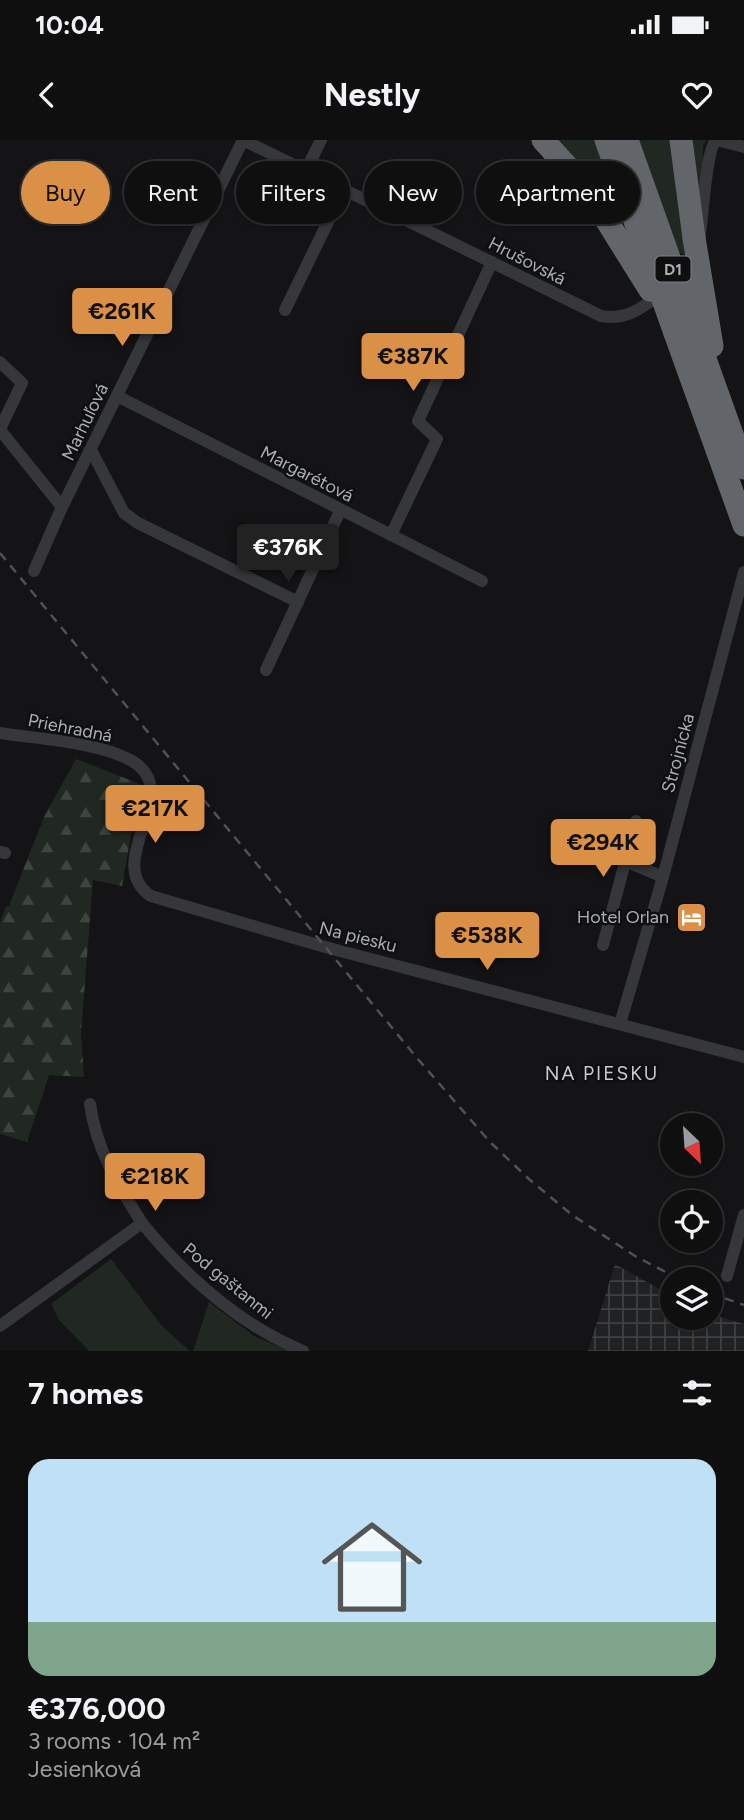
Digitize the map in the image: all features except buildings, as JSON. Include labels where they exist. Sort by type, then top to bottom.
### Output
[{"type":"highway","points":[[543,140],[597,205],[675,333]]},
{"type":"highway","name":"D1","points":[[606,140],[744,525]]},
{"type":"highway","name":"D1","points":[[627,140],[744,468]]},
{"type":"highway","points":[[682,141],[719,398]]},
{"type":"street","name":"Hrušovská","points":[[243,140],[287,161]]},
{"type":"street","name":"Marhuľová","points":[[34,571],[62,507],[243,140]]},
{"type":"street","points":[[310,161],[321,140]]},
{"type":"street","points":[[715,140],[744,147]]},
{"type":"street","name":"Hrušovská","points":[[350,192],[544,290],[601,316],[621,318],[667,288],[689,263],[698,242],[715,140]]},
{"type":"street","points":[[285,310],[327,224]]},
{"type":"street","points":[[391,535],[437,439],[418,421],[492,262]]},
{"type":"street","points":[[0,362],[22,383],[0,430],[62,507]]},
{"type":"street","name":"Margarétová","points":[[117,396],[482,581]]},
{"type":"street","points":[[91,450],[124,513],[138,523],[298,602]]},
{"type":"street","points":[[266,670],[340,511]]},
{"type":"street","name":"Strojnícka","points":[[620,1024],[663,877],[744,572]]},
{"type":"street","name":"Priehradná","points":[[0,733],[101,750],[132,761]]},
{"type":"street","name":"Na piesku","points":[[132,761],[145,774],[151,787],[152,798],[133,865],[138,883],[151,896],[325,947],[744,1057]]},
{"type":"street","points":[[603,945],[636,821]]},
{"type":"street","points":[[625,861],[663,877]]},
{"type":"street","name":"Pod gaštanmi","points":[[90,1104],[93,1124],[104,1157],[142,1223],[182,1269],[244,1321],[303,1351]]},
{"type":"street","points":[[727,1276],[744,1215]]},
{"type":"street","points":[[0,1326],[142,1223]]},
{"type":"shaded area","points":[[615,1264],[660,1289],[660,1330],[723,1330],[723,1318],[744,1324],[744,1351],[588,1351]]},
{"type":"green space","points":[[558,140],[707,140],[703,146],[703,196],[685,256],[634,224],[640,224],[640,161],[576,161]]},
{"type":"green space","points":[[76,759],[140,784],[122,886],[93,880],[81,1033],[84,1077],[49,1075],[27,1142],[0,1134],[0,923],[44,817]]},
{"type":"green space","points":[[111,1259],[162,1326],[190,1351],[89,1351],[59,1320],[51,1304]]},
{"type":"green space","points":[[209,1302],[254,1336],[289,1351],[193,1351]]},
{"type":"railway","points":[[0,553],[417,1058],[490,1142],[572,1215],[660,1269]]},
{"type":"railway","points":[[723,1298],[744,1305]]},
{"type":"place","name":"Hotel Orlan","points":[[692,917]]},
{"type":"district","name":"NA PIESKU","points":[[602,1073]]}]
